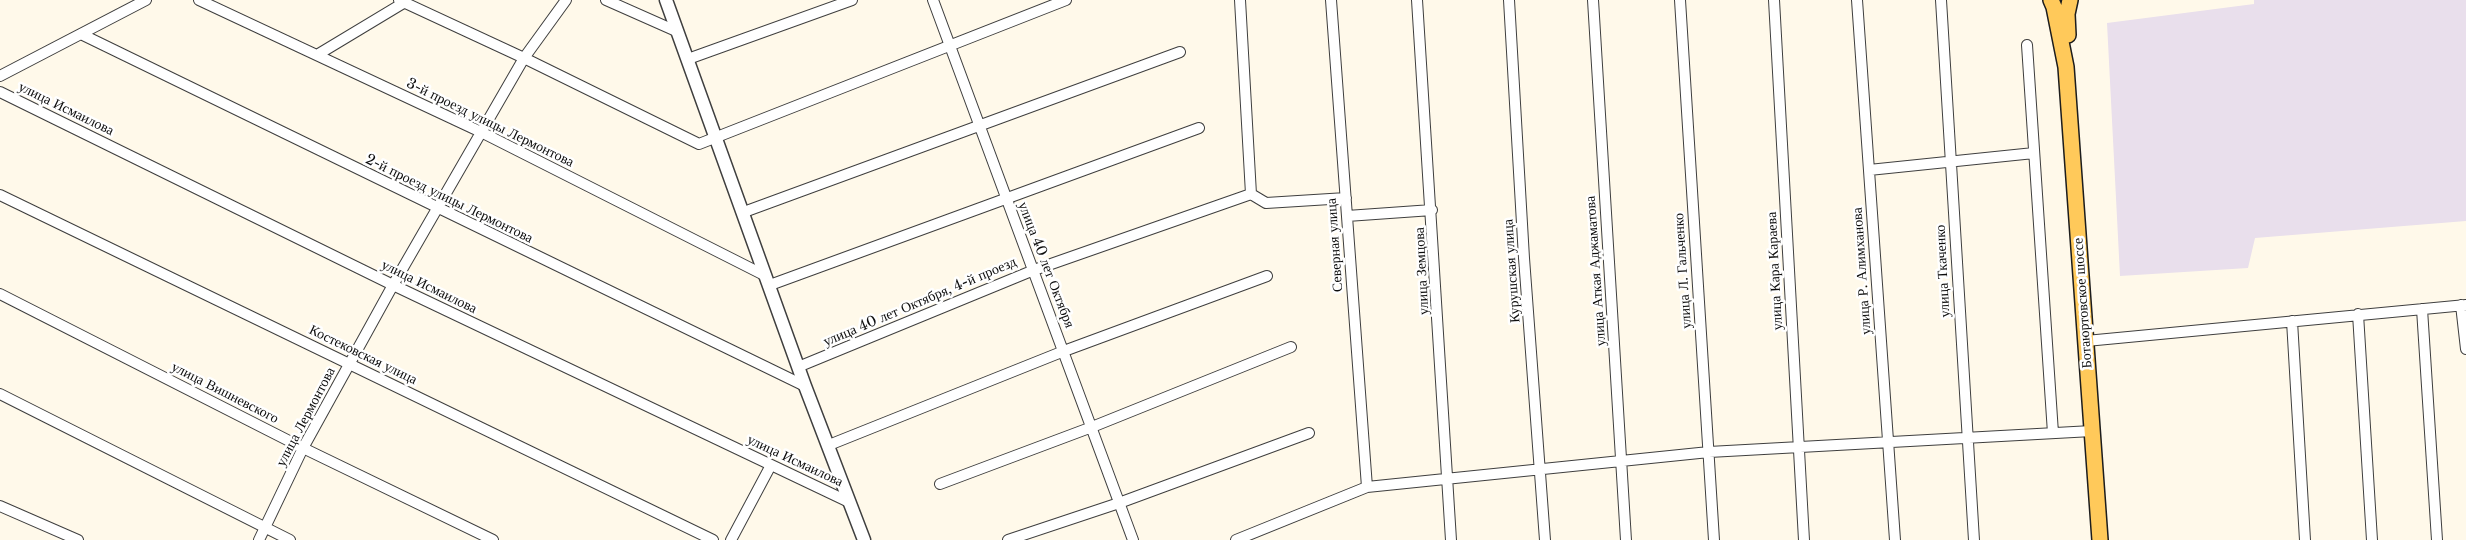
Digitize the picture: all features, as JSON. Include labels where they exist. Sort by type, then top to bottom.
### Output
[{"type":"main road","points":[[2051,0],[2066,67]]},
{"type":"main road","points":[[2066,67],[2067,14],[2070,0]]},
{"type":"main road","name":"Ботаюртовское шоссе","points":[[2066,67],[2100,540]]},
{"type":"street","points":[[0,76],[146,0]]},
{"type":"street","name":"3-й проезд улицы Лермонтова","points":[[199,0],[481,132],[768,280]]},
{"type":"street","name":"улица Лермонтова","points":[[259,540],[303,448],[393,285],[524,58],[566,0]]},
{"type":"street","points":[[606,0],[676,31]]},
{"type":"street","points":[[666,0],[744,212],[798,367],[864,540]]},
{"type":"street","points":[[688,59],[852,0]]},
{"type":"street","name":"улица 40 лет Октября","points":[[933,0],[1133,540]]},
{"type":"street","points":[[317,55],[402,1],[524,58],[699,144],[716,139],[949,44],[1066,0]]},
{"type":"street","points":[[1240,0],[1251,194],[1266,204],[1346,198]]},
{"type":"street","name":"Северная улица","points":[[1331,0],[1367,487]]},
{"type":"street","name":"улица Земцова","points":[[1418,0],[1451,540]]},
{"type":"street","name":"Курушская улица","points":[[1509,0],[1545,540]]},
{"type":"street","name":"улица Аткая Аджаматова","points":[[1593,0],[1626,540]]},
{"type":"street","name":"улица Л. Гальченко","points":[[1680,0],[1714,540]]},
{"type":"street","name":"улица Кара Караева","points":[[1774,0],[1804,540]]},
{"type":"street","name":"улица Р. Алимханова","points":[[1857,0],[1895,540]]},
{"type":"street","name":"улица Ткаченко","points":[[1941,0],[1974,540]]},
{"type":"street","name":"2-й проезд улицы Лермонтова","points":[[82,35],[805,386]]},
{"type":"street","points":[[2027,45],[2053,433]]},
{"type":"street","points":[[744,212],[979,124],[1180,52]]},
{"type":"street","name":"улица Исмаилова","points":[[0,92],[393,285],[849,502]]},
{"type":"street","points":[[768,280],[1199,128]]},
{"type":"street","points":[[1869,170],[2034,153]]},
{"type":"street","name":"Костековская улица","points":[[0,194],[714,540]]},
{"type":"street","name":"улица 40 лет Октября, 4-й проезд","points":[[798,367],[1034,270],[1251,194]]},
{"type":"street","points":[[1347,216],[1432,210]]},
{"type":"street","points":[[829,445],[1064,351],[1267,276]]},
{"type":"street","name":"улица Вишневского","points":[[0,294],[303,448],[493,540]]},
{"type":"street","points":[[2086,341],[2464,305],[2466,350]]},
{"type":"street","points":[[2422,310],[2437,540]]},
{"type":"street","points":[[2358,314],[2372,540]]},
{"type":"street","points":[[2292,321],[2305,540]]},
{"type":"street","points":[[940,484],[1092,427],[1291,347]]},
{"type":"street","points":[[0,394],[290,540]]},
{"type":"street","points":[[1236,540],[1367,487],[1708,452],[2092,431]]},
{"type":"street","points":[[1008,540],[1119,503],[1309,433]]},
{"type":"street","points":[[731,540],[771,465]]},
{"type":"street","points":[[0,506],[78,540]]},
{"type":"shaded area","points":[[2254,0],[2466,0],[2466,221],[2255,238],[2248,268],[2120,276],[2107,23],[2254,4]]}]
